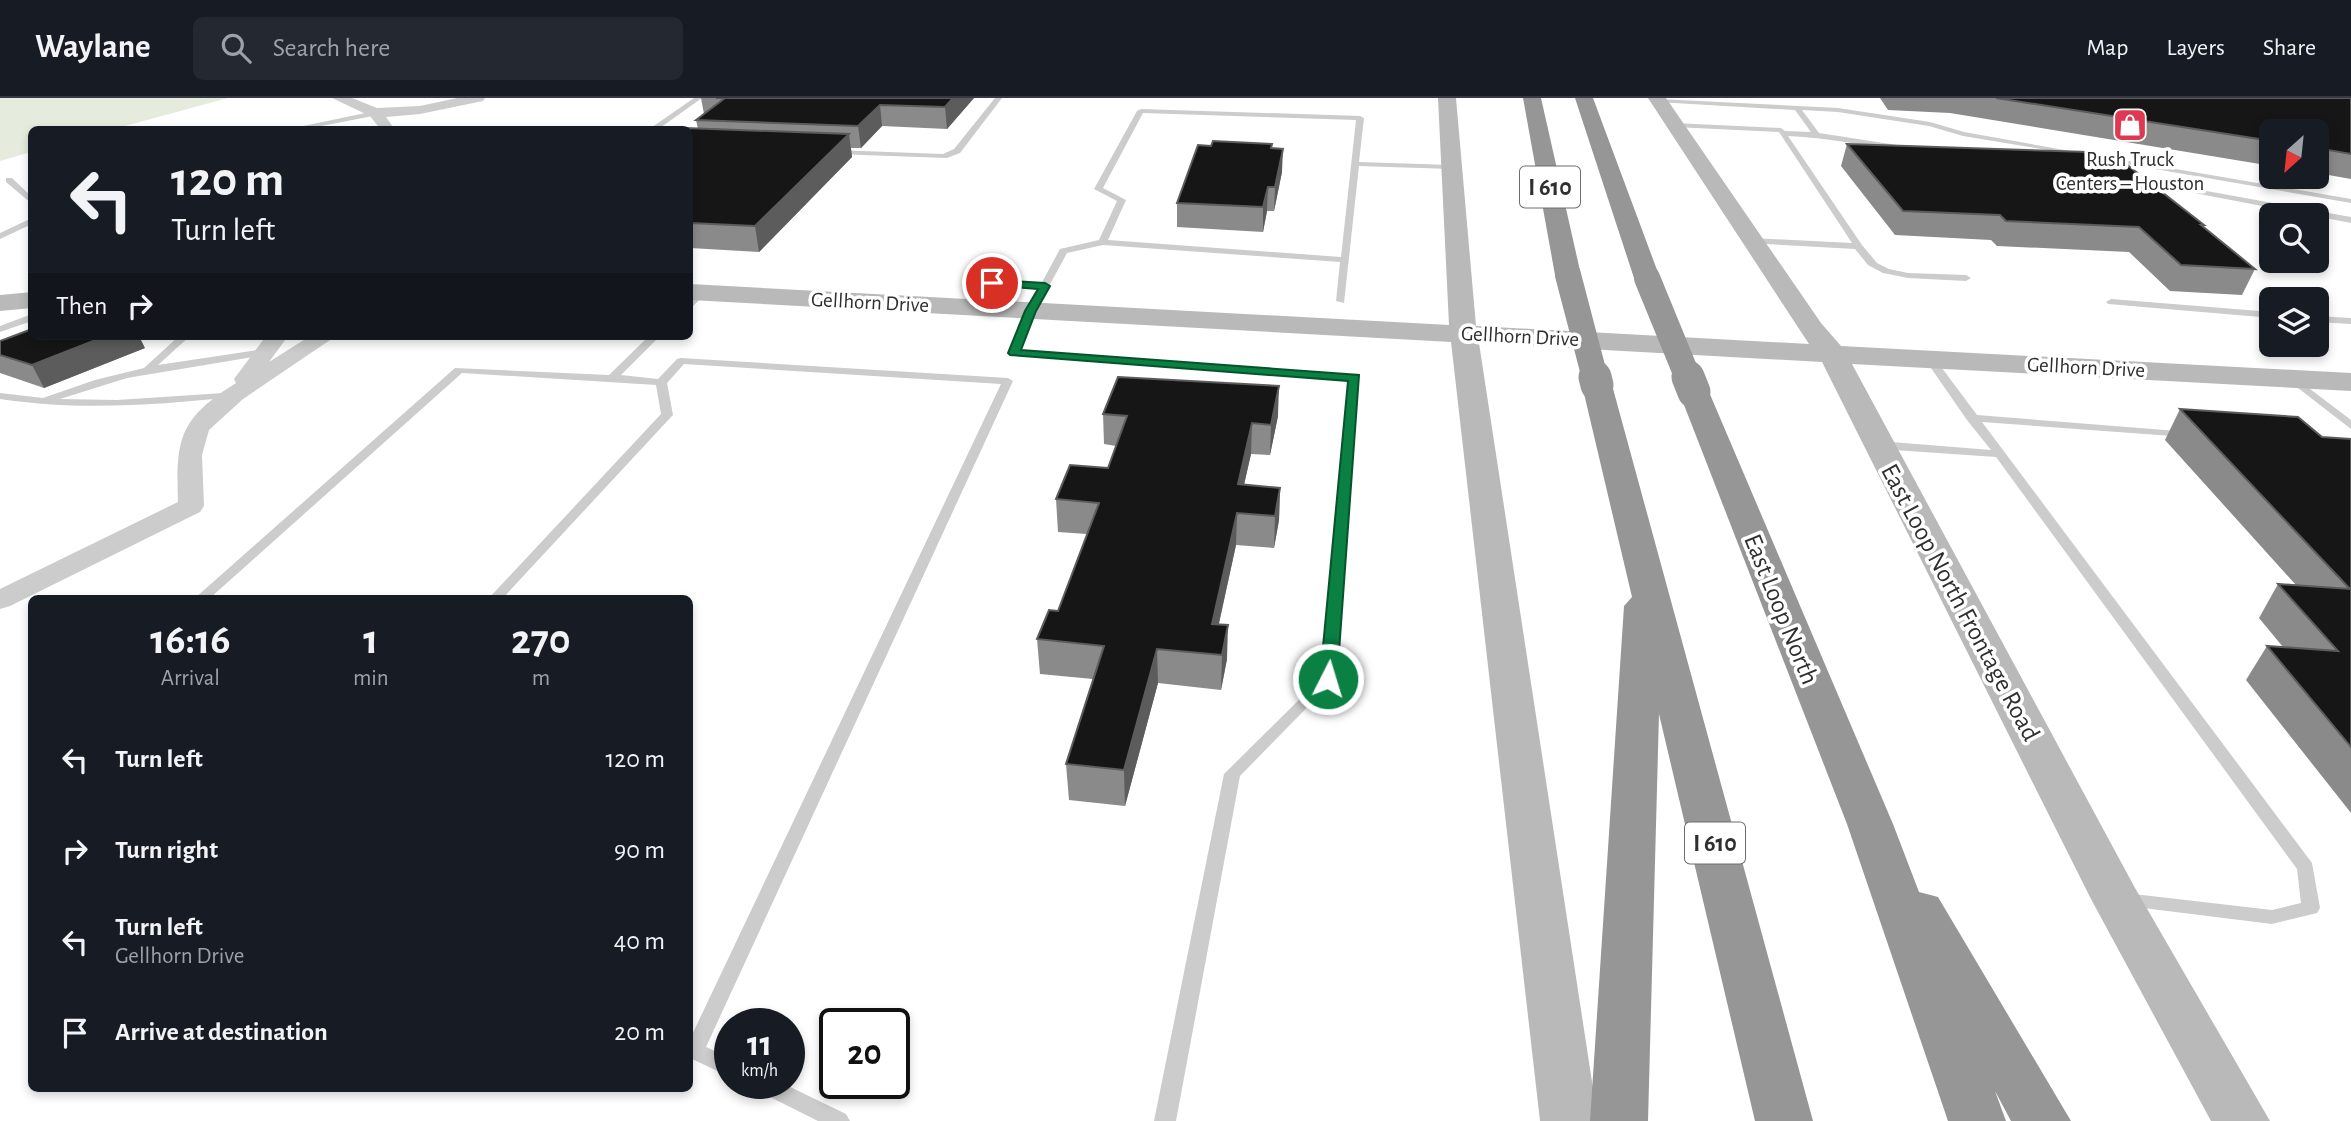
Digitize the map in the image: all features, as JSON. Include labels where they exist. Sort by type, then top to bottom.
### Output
[{"type":"highway","name":"I 610","points":[[1532,98],[1568,275],[1645,566],[1784,1121]]},
{"type":"highway","name":"East Loop North","points":[[1584,98],[1631,238],[1870,824],[1977,1121]]},
{"type":"highway","points":[[1619,1121],[1645,566]]},
{"type":"highway","points":[[1870,824],[2042,1121]]},
{"type":"main road","points":[[1447,98],[1461,314],[1569,1121]]},
{"type":"main road","name":"East Loop North Frontage Road","points":[[1658,100],[1821,340],[1879,445],[2116,899],[2241,1121]]},
{"type":"main road","points":[[693,296],[726,269]]},
{"type":"main road","points":[[0,282],[28,279]]},
{"type":"main road","points":[[1017,284],[1058,286]]},
{"type":"main road","points":[[1030,311],[1058,286]]},
{"type":"main road","name":"Gellhorn Drive","points":[[693,296],[1030,311],[1461,314],[1821,340],[2259,352]]},
{"type":"main road","points":[[0,303],[28,300]]},
{"type":"main road","points":[[1313,300],[1367,302]]},
{"type":"main road","name":"Gellhorn Drive","points":[[1554,313],[1821,340],[1929,358],[2351,382]]},
{"type":"main road","name":"Gellhorn Drive","points":[[2329,355],[2351,356]]},
{"type":"main road","points":[[2266,357],[2293,379]]},
{"type":"street","points":[[339,98],[375,113],[386,126]]},
{"type":"street","points":[[375,113],[414,102],[478,98]]},
{"type":"street","points":[[414,102],[439,124]]},
{"type":"street","points":[[0,600],[191,506],[189,455],[198,427],[235,394],[319,340]]},
{"type":"street","points":[[235,394],[271,344]]},
{"type":"lane","points":[[657,126],[699,98]]},
{"type":"lane","points":[[823,151],[944,156],[957,151],[999,98]]},
{"type":"lane","points":[[1829,98],[1838,110]]},
{"type":"lane","points":[[1658,100],[1742,101],[1838,110],[1930,124],[1977,136],[2351,201]]},
{"type":"lane","points":[[1797,108],[1817,135]]},
{"type":"lane","points":[[1103,242],[1122,200],[1098,189],[1141,111],[1360,118],[1341,301]]},
{"type":"lane","points":[[308,126],[375,113]]},
{"type":"lane","points":[[1674,125],[1781,130],[1870,262],[1881,269],[1966,278]]},
{"type":"lane","points":[[1783,133],[1817,135],[1865,144],[1908,146],[1926,153]]},
{"type":"lane","points":[[1355,164],[1451,167]]},
{"type":"lane","points":[[2124,177],[2351,220]]},
{"type":"lane","points":[[9,180],[28,198]]},
{"type":"lane","points":[[0,236],[28,222]]},
{"type":"lane","points":[[1752,241],[1858,246]]},
{"type":"lane","points":[[1058,286],[1063,251],[1103,242],[1345,260]]},
{"type":"lane","points":[[2110,302],[2259,314]]},
{"type":"lane","points":[[1030,311],[1014,353],[1354,378],[1328,679],[1232,774],[1165,1121]]},
{"type":"lane","points":[[0,329],[28,318]]},
{"type":"lane","points":[[2329,320],[2351,321]]},
{"type":"lane","points":[[148,369],[181,340]]},
{"type":"lane","points":[[612,378],[652,340]]},
{"type":"lane","points":[[41,403],[77,388],[148,369],[271,344]]},
{"type":"lane","points":[[1929,358],[2306,868],[2311,908],[2272,917],[2116,899]]},
{"type":"lane","points":[[661,382],[681,361],[1008,381],[693,1048]]},
{"type":"lane","points":[[205,595],[459,370],[661,382]]},
{"type":"lane","points":[[2293,379],[2351,426]]},
{"type":"lane","points":[[499,595],[667,415],[661,382]]},
{"type":"lane","points":[[0,396],[41,403],[98,405],[235,394]]},
{"type":"lane","points":[[1971,418],[2202,435]]},
{"type":"lane","points":[[1879,445],[1998,454]]},
{"type":"lane","points":[[693,1050],[714,1060]]},
{"type":"lane","points":[[794,1099],[839,1121]]},
{"type":"green space","points":[[0,98],[228,98],[125,126],[28,126],[28,153],[0,161]]},
{"type":"building","points":[[725,98],[953,98],[945,107],[880,105],[858,126],[696,120]]},
{"type":"building","points":[[1996,98],[2351,98],[2351,154],[2329,150],[2329,119],[2259,119],[2259,139]]},
{"type":"building","points":[[693,128],[849,134],[755,226],[693,223]]},
{"type":"building","points":[[1213,141],[1272,144],[1271,148],[1283,149],[1275,187],[1268,187],[1263,207],[1177,203],[1198,145],[1211,146]]},
{"type":"building","points":[[1847,144],[2088,152],[2117,157],[2255,269],[2181,265],[2139,227],[2006,221],[2000,215],[1903,211]]},
{"type":"building","points":[[28,330],[28,340],[96,340],[32,365],[0,355],[0,341]]},
{"type":"building","points":[[1118,377],[1279,386],[1271,425],[1252,423],[1238,484],[1280,488],[1275,516],[1237,513],[1212,624],[1228,625],[1222,655],[1157,649],[1124,770],[1066,764],[1104,646],[1037,639],[1049,610],[1058,611],[1099,503],[1056,499],[1070,465],[1108,468],[1127,416],[1103,414]]},
{"type":"building","points":[[2180,409],[2298,417],[2322,437],[2351,439],[2351,747],[2267,646],[2338,651],[2278,584],[2350,589]]},
{"type":"place","name":"Rush Truck Centers – Houston","points":[[2130,125]]},
{"type":"route","points":[[992,283],[1045,286],[1030,311],[1014,353],[1354,378],[1328,679]]}]
